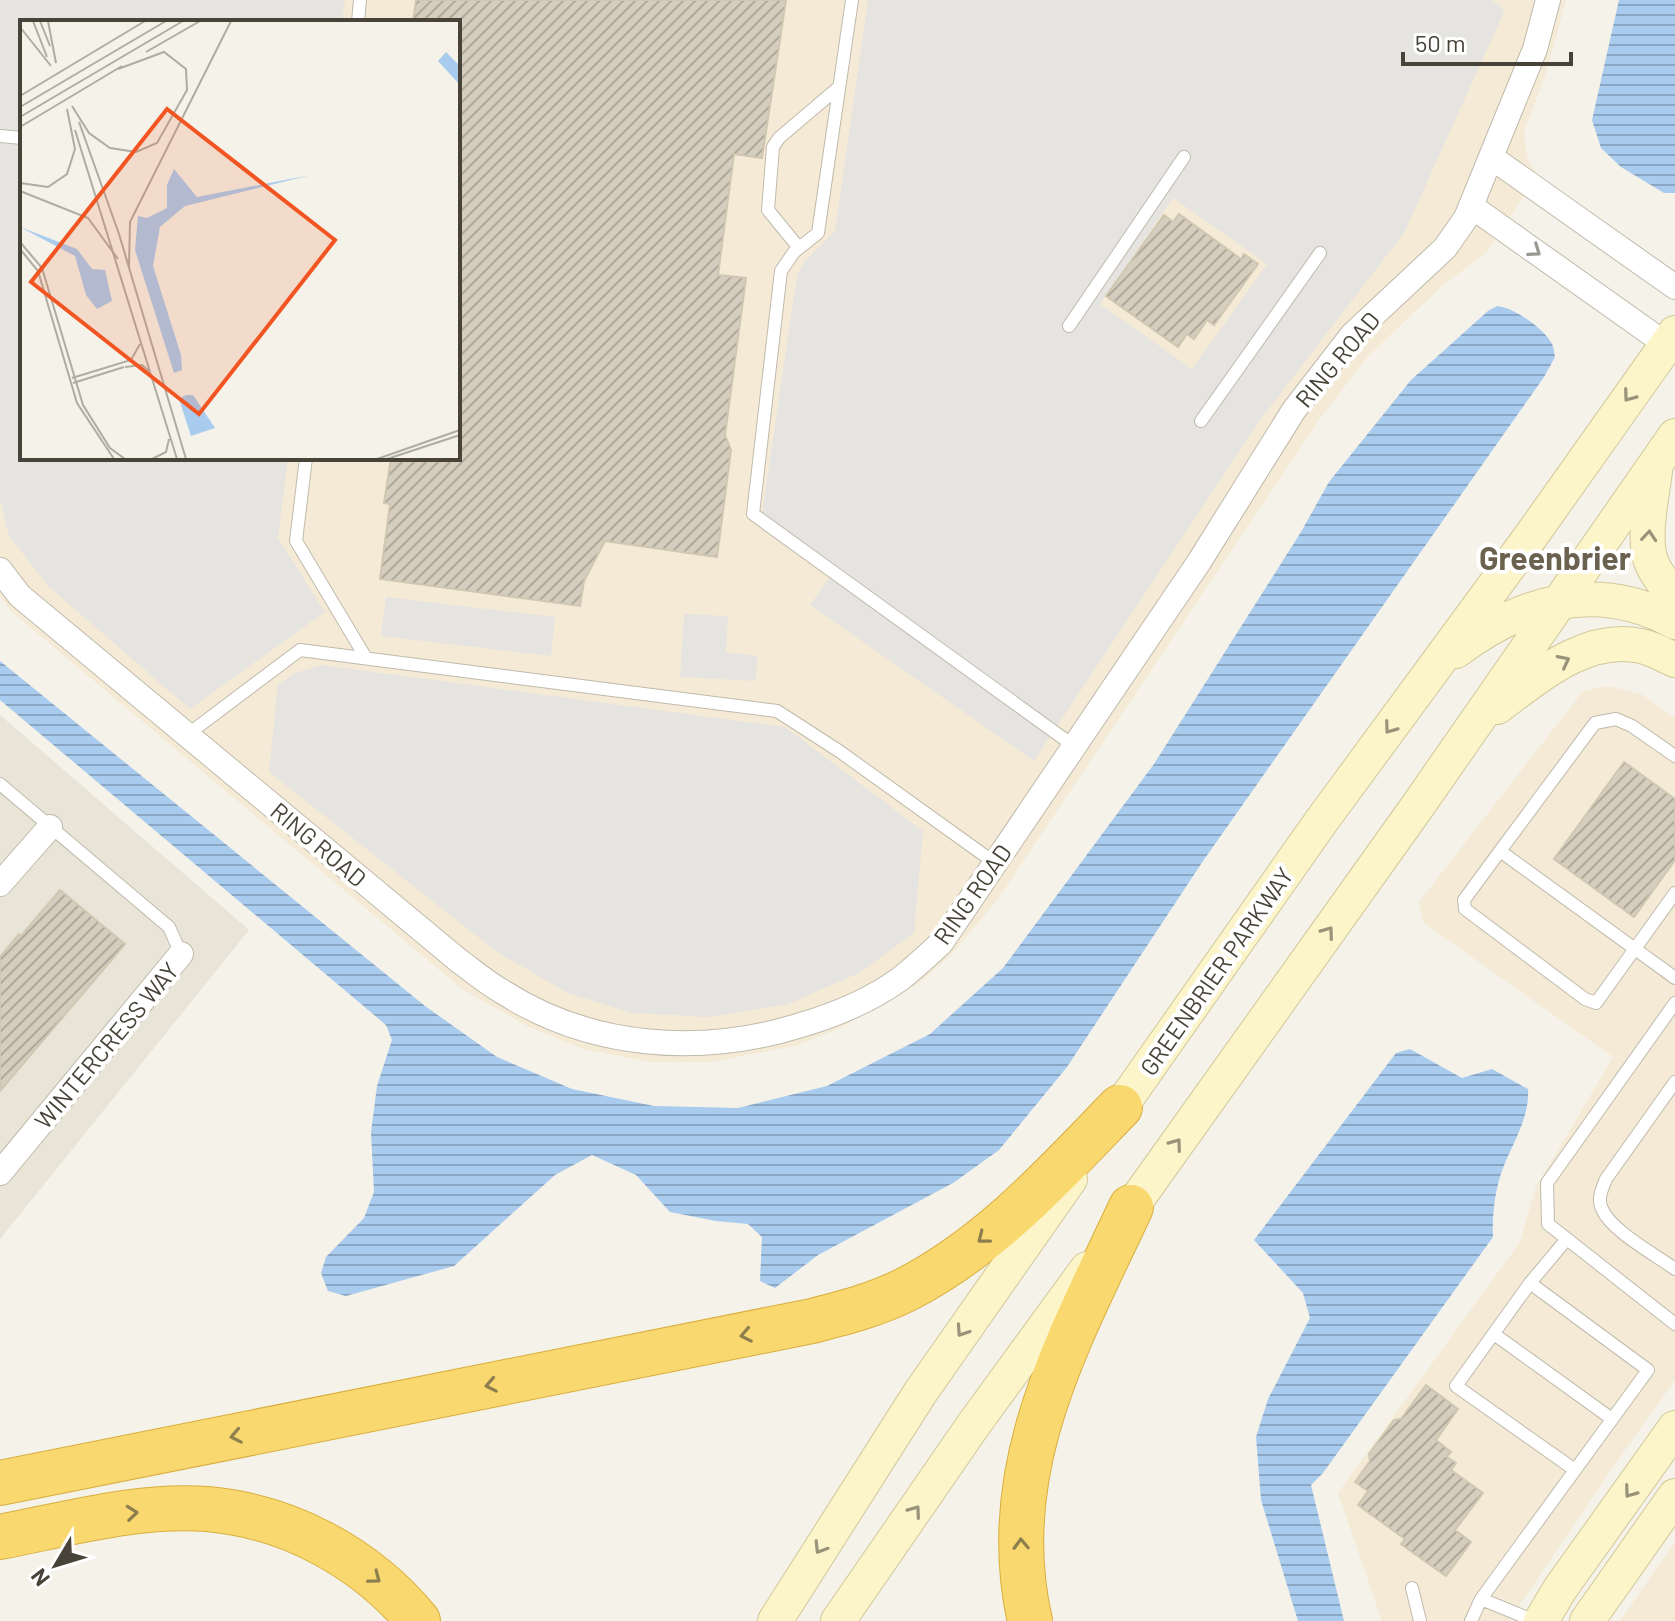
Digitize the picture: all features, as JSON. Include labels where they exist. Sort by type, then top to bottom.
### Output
[{"type":"highway","points":[[0,1483],[780,1328],[851,1311],[905,1290],[946,1267],[1021,1208],[1120,1107]]},
{"type":"highway","points":[[1030,1621],[1023,1582],[1021,1523],[1026,1471],[1034,1434],[1065,1348],[1131,1207]]},
{"type":"highway","points":[[0,1537],[132,1513],[208,1509],[253,1517],[277,1523],[346,1556],[386,1586],[418,1621]]},
{"type":"main road","name":"GREENBRIER PARKWAY","points":[[775,1621],[961,1332],[1311,836],[1671,339]]},
{"type":"main road","points":[[838,1621],[974,1424],[1477,721],[1675,436]]},
{"type":"main road","points":[[1655,467],[1647,551],[1652,565],[1675,597]]},
{"type":"main road","points":[[1436,665],[1510,616],[1562,600],[1603,601],[1637,607],[1675,622]]},
{"type":"main road","points":[[1477,721],[1551,668],[1594,648],[1607,645],[1641,646],[1675,660]]},
{"type":"main road","points":[[1538,1621],[1675,1428]]},
{"type":"main road","points":[[1587,1621],[1675,1496]]},
{"type":"street","name":"RING ROAD","points":[[0,570],[20,596],[458,960],[504,993],[555,1018],[637,1042],[723,1043],[770,1035],[814,1021],[859,1003],[899,979],[941,943],[1199,562],[1294,410],[1352,335],[1445,248],[1471,206],[1535,49],[1548,0]]},
{"type":"street","points":[[1491,157],[1675,287]]},
{"type":"street","points":[[1471,206],[1671,339]]},
{"type":"street","points":[[1,881],[50,827]]},
{"type":"street","name":"WINTERCRESS WAY","points":[[0,1173],[181,954]]},
{"type":"lane","points":[[358,20],[360,0]]},
{"type":"lane","points":[[852,0],[818,233],[799,248],[781,271],[753,514],[1074,746]]},
{"type":"lane","points":[[799,248],[768,210],[773,147],[779,138],[839,87]]},
{"type":"lane","points":[[0,136],[20,138]]},
{"type":"lane","points":[[1069,326],[1184,157]]},
{"type":"lane","points":[[1201,421],[1320,253]]},
{"type":"lane","points":[[306,460],[296,541],[366,658]]},
{"type":"lane","points":[[187,735],[300,650],[777,711],[839,751],[995,863]]},
{"type":"lane","points":[[1675,756],[1624,722],[1616,719],[1595,723],[1464,900],[1465,909],[1585,999],[1596,1003],[1675,893]]},
{"type":"lane","points":[[0,784],[169,927],[181,954]]},
{"type":"lane","points":[[1500,851],[1675,978]]},
{"type":"lane","points":[[1675,1003],[1547,1183],[1548,1224],[1675,1323]]},
{"type":"lane","points":[[1675,1082],[1606,1179],[1599,1195],[1601,1209],[1612,1224],[1675,1269]]},
{"type":"lane","points":[[1566,1240],[1530,1283],[1456,1386],[1575,1470]]},
{"type":"lane","points":[[1471,1621],[1481,1599],[1648,1370],[1530,1283]]},
{"type":"lane","points":[[1494,1334],[1612,1419]]},
{"type":"lane","points":[[1412,1588],[1420,1621]]},
{"type":"lane","points":[[1481,1599],[1538,1621]]},
{"type":"shaded area","points":[[0,0],[1566,0],[1545,77],[1524,131],[1527,158],[1538,175],[1487,252],[1441,287],[1368,356],[1318,421],[998,899],[951,955],[916,985],[842,1027],[799,1045],[711,1062],[650,1062],[583,1049],[527,1026],[462,989],[13,613],[0,596]]},
{"type":"shaded area","points":[[0,0],[345,0],[342,20],[20,20],[20,460],[288,460],[278,538],[325,612],[190,709],[48,586],[9,536],[0,500]]},
{"type":"shaded area","points":[[868,0],[1492,0],[1505,10],[1404,233],[1260,420],[1034,761],[810,605],[833,572],[761,520],[797,275],[805,261],[835,231]],"holes":[[[1173,198],[1267,264],[1192,369],[1100,304]]]},
{"type":"shaded area","points":[[386,597],[555,617],[551,656],[381,636]]},
{"type":"shaded area","points":[[684,614],[728,616],[726,652],[757,656],[756,681],[680,677]]},
{"type":"shaded area","points":[[322,665],[785,727],[923,831],[914,933],[859,973],[788,1004],[708,1017],[631,1013],[568,993],[497,952],[269,772],[278,684],[295,673]]},
{"type":"shaded area","points":[[1608,686],[1641,694],[1675,718],[1675,1380],[1509,1621],[1382,1621],[1338,1493],[1520,1242],[1536,1187],[1613,1057],[1424,923],[1419,902],[1583,691]]},
{"type":"shaded area","points":[[0,715],[249,930],[0,1239]]},
{"type":"shaded area","points":[[1675,1542],[1675,1621],[1620,1621]]},
{"type":"water","points":[[1619,0],[1675,0],[1675,193],[1664,193],[1621,167],[1601,148],[1592,120]]},
{"type":"water","points":[[1497,306],[1520,315],[1548,338],[1555,357],[1544,377],[1203,861],[1067,1067],[999,1150],[953,1183],[818,1255],[775,1288],[760,1281],[762,1237],[748,1224],[670,1212],[636,1175],[592,1155],[555,1175],[454,1266],[346,1296],[328,1291],[321,1273],[326,1257],[364,1218],[374,1192],[371,1132],[377,1086],[392,1040],[386,1025],[0,700],[0,661],[425,1006],[497,1057],[572,1089],[654,1106],[738,1108],[827,1086],[930,1034],[1003,968],[1154,764],[1301,532],[1329,482],[1411,380]]},
{"type":"water","points":[[1410,1049],[1462,1078],[1492,1069],[1528,1089],[1528,1099],[1520,1129],[1498,1184],[1493,1237],[1323,1473],[1311,1485],[1344,1621],[1298,1621],[1261,1500],[1256,1437],[1268,1399],[1310,1318],[1303,1293],[1254,1240],[1396,1053]]},
{"type":"building","points":[[416,0],[786,0],[762,158],[734,154],[718,275],[746,278],[725,435],[731,450],[717,557],[605,541],[584,581],[580,606],[380,579],[390,504],[384,503],[391,460],[460,460],[460,20],[413,20]]},
{"type":"building","points":[[1179,214],[1241,259],[1244,254],[1258,264],[1214,325],[1207,320],[1194,339],[1187,334],[1178,347],[1106,296],[1164,215],[1173,222]]},
{"type":"building","points":[[1624,762],[1675,799],[1675,860],[1634,917],[1554,859]]},
{"type":"building","points":[[60,890],[125,944],[0,1091],[0,957]]},
{"type":"building","points":[[1426,1385],[1458,1409],[1436,1440],[1451,1452],[1447,1457],[1456,1463],[1451,1470],[1483,1493],[1455,1530],[1471,1542],[1446,1576],[1401,1544],[1405,1539],[1358,1505],[1368,1491],[1355,1482],[1370,1461],[1369,1454]]},
{"type":"district","name":"Greenbrier","points":[[1555,557]]}]
